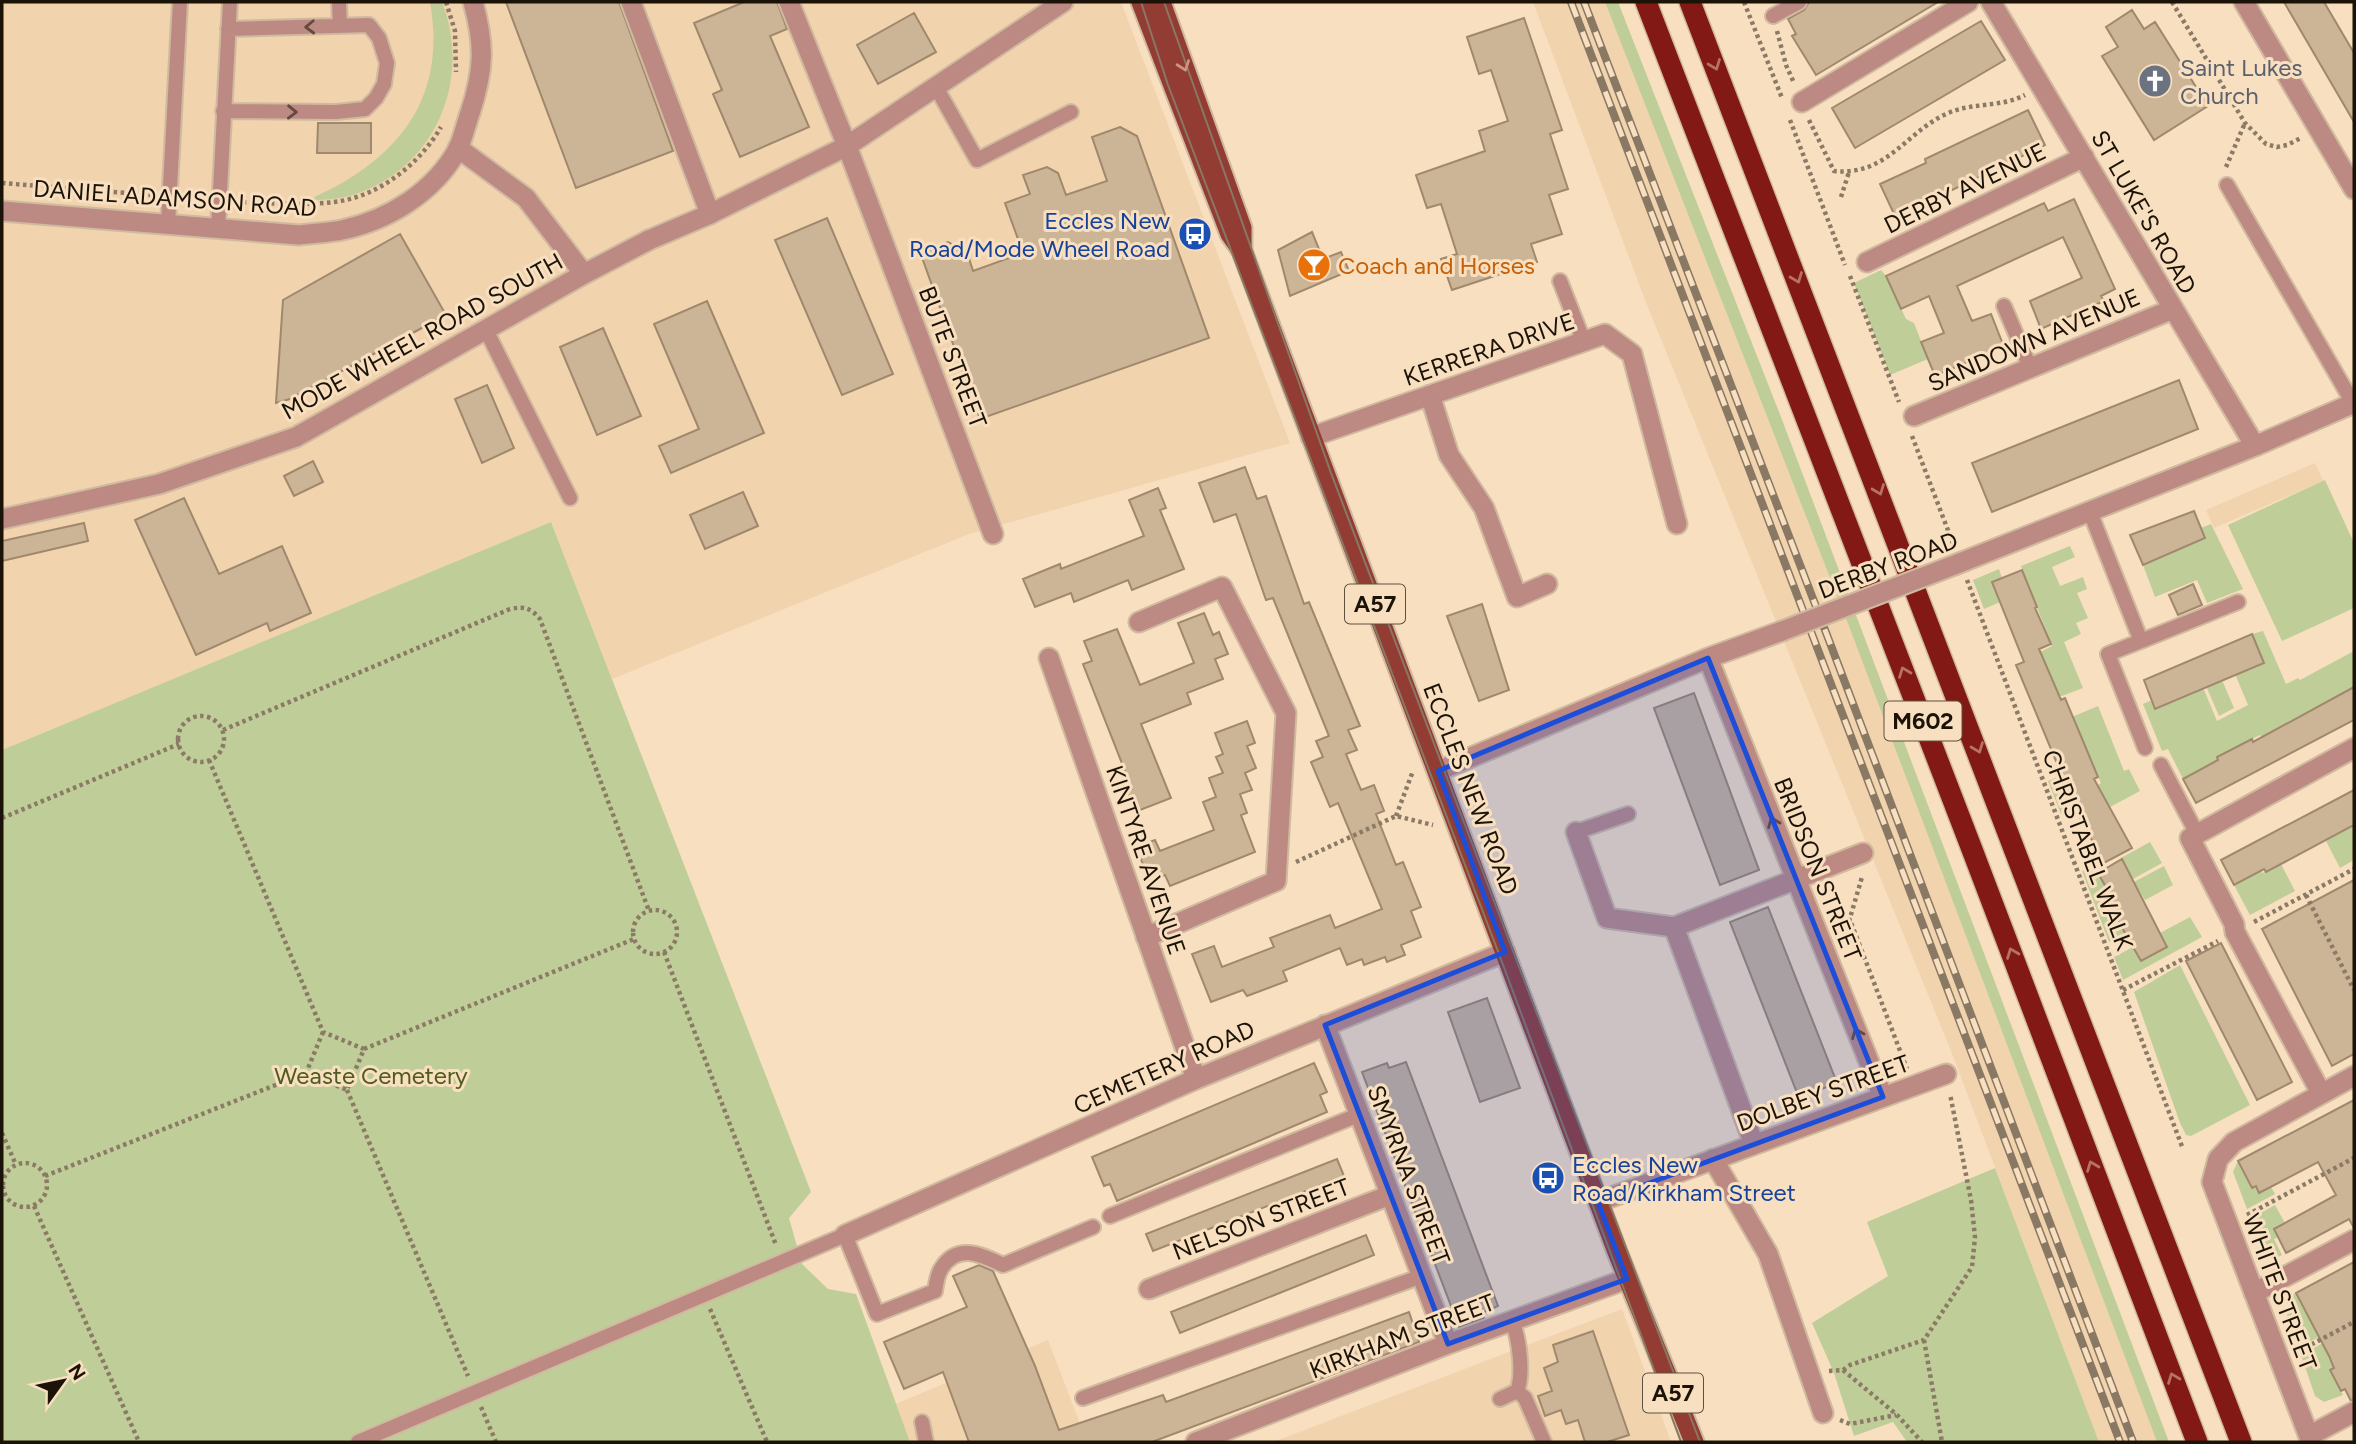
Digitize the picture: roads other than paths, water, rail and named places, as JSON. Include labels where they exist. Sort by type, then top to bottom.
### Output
[{"type":"highway","name":"M602","points":[[1646,2],[1939,761],[2197,1442]]},
{"type":"highway","name":"M602","points":[[1690,2],[2241,1442]]},
{"type":"main road","name":"ECCLES NEW ROAD","points":[[1141,2],[1230,234],[1242,251],[1627,1279],[1694,1442]]},
{"type":"main road","name":"ECCLES NEW ROAD","points":[[1161,2],[1242,228],[1242,251]]},
{"type":"main road","name":"ECCLES NEW ROAD","points":[[1653,1344],[1685,1442]]},
{"type":"street","name":"DANIEL ADAMSON ROAD","points":[[2,211],[299,235],[341,230],[390,213],[418,195],[458,148],[480,82],[482,40],[473,2]]},
{"type":"street","points":[[631,2],[710,214]]},
{"type":"street","name":"BUTE STREET","points":[[789,2],[847,146],[993,534]]},
{"type":"street","name":"MODE WHEEL ROAD SOUTH","points":[[2,519],[159,484],[296,437],[584,274],[649,240],[710,214],[847,146],[1063,2]]},
{"type":"street","points":[[1796,110],[1968,2]]},
{"type":"street","name":"ST LUKE'S ROAD","points":[[1991,2],[2255,446]]},
{"type":"street","points":[[2244,2],[2354,189]]},
{"type":"street","name":"MODE WHEEL ROAD SOUTH","points":[[458,148],[526,198],[584,274]]},
{"type":"street","name":"DERBY AVENUE","points":[[1867,262],[2084,157]]},
{"type":"street","name":"SANDOWN AVENUE","points":[[1909,418],[2173,309]]},
{"type":"street","name":"KERRERA DRIVE","points":[[1311,437],[1605,334],[1632,354],[1677,524]]},
{"type":"street","points":[[1430,395],[1449,455],[1484,509],[1517,597],[1547,584]]},
{"type":"street","name":"DERBY ROAD","points":[[1438,771],[1708,658],[1959,564],[2255,446],[2354,403]]},
{"type":"street","points":[[1139,622],[1222,587],[1286,713],[1276,881],[1146,937]]},
{"type":"street","name":"KINTYRE AVENUE","points":[[1049,658],[1196,1079]]},
{"type":"street","name":"BRIDSON STREET","points":[[1708,658],[1883,1097]]},
{"type":"street","points":[[2354,748],[2190,838],[2234,924],[2235,932],[2320,1093],[2354,1076]]},
{"type":"street","points":[[1576,832],[1607,918],[1674,928],[1863,853]]},
{"type":"street","points":[[1674,928],[1754,1144]]},
{"type":"street","name":"CEMETERY ROAD","points":[[845,1235],[1196,1079],[1505,952]]},
{"type":"street","name":"SMYRNA STREET","points":[[1325,1025],[1448,1344]]},
{"type":"street","name":"DOLBEY STREET","points":[[1598,1202],[1946,1074]]},
{"type":"street","name":"WHITE STREET","points":[[2310,1439],[2212,1182],[2218,1159],[2234,1142],[2320,1093]]},
{"type":"street","points":[[1713,1159],[1768,1254],[1823,1413]]},
{"type":"street","name":"NELSON STREET","points":[[1149,1289],[1390,1195]]},
{"type":"street","points":[[2254,1293],[2354,1240]]},
{"type":"street","name":"KIRKHAM STREET","points":[[1196,1442],[1448,1344],[1627,1279]]},
{"type":"street","points":[[2310,1439],[2354,1412]]},
{"type":"lane","points":[[168,224],[180,2]]},
{"type":"lane","points":[[218,228],[230,2]]},
{"type":"lane","points":[[339,2],[340,26]]},
{"type":"lane","points":[[1773,16],[1799,2]]},
{"type":"lane","points":[[223,111],[336,112],[365,108],[376,98],[384,84],[387,63],[379,38],[369,25],[228,29]]},
{"type":"lane","points":[[936,87],[977,160],[1072,112]]},
{"type":"lane","points":[[2227,186],[2354,403]]},
{"type":"lane","points":[[1560,281],[1584,342]]},
{"type":"lane","points":[[2004,306],[2030,367]]},
{"type":"lane","points":[[486,330],[570,498]]},
{"type":"lane","points":[[2090,512],[2141,641]]},
{"type":"lane","points":[[2145,748],[2108,654],[2238,602]]},
{"type":"lane","points":[[2161,765],[2197,834]]},
{"type":"lane","points":[[1576,832],[1628,814]]},
{"type":"lane","points":[[1110,1216],[1358,1115]]},
{"type":"lane","points":[[358,1442],[845,1235],[877,1314],[935,1291],[941,1269],[952,1258],[966,1252],[978,1253],[1003,1265],[1093,1227]]},
{"type":"lane","points":[[1083,1398],[1422,1276]]},
{"type":"lane","points":[[1500,1399],[1517,1391],[1521,1382],[1518,1335],[1512,1321]]},
{"type":"lane","points":[[1517,1391],[1525,1398],[1544,1442]]},
{"type":"lane","points":[[922,1422],[926,1442]]},
{"type":"tram line","points":[[1141,2],[1168,85],[1499,954],[1681,1442]]},
{"type":"tram line","points":[[1164,2],[1331,473],[1700,1442]]},
{"type":"railway","points":[[1571,2],[2120,1442]]},
{"type":"railway","points":[[1584,2],[2133,1442]]},
{"type":"place","name":"Saint Lukes Church","points":[[2155,81]]},
{"type":"place","name":"Eccles New Road/Mode Wheel Road","points":[[1195,234]]},
{"type":"place","name":"Coach and Horses","points":[[1314,265]]},
{"type":"place","name":"Eccles New Road/Kirkham Street","points":[[1548,1178]]},
{"type":"park label","name":"Weaste Cemetery","points":[[371,1075]]}]
